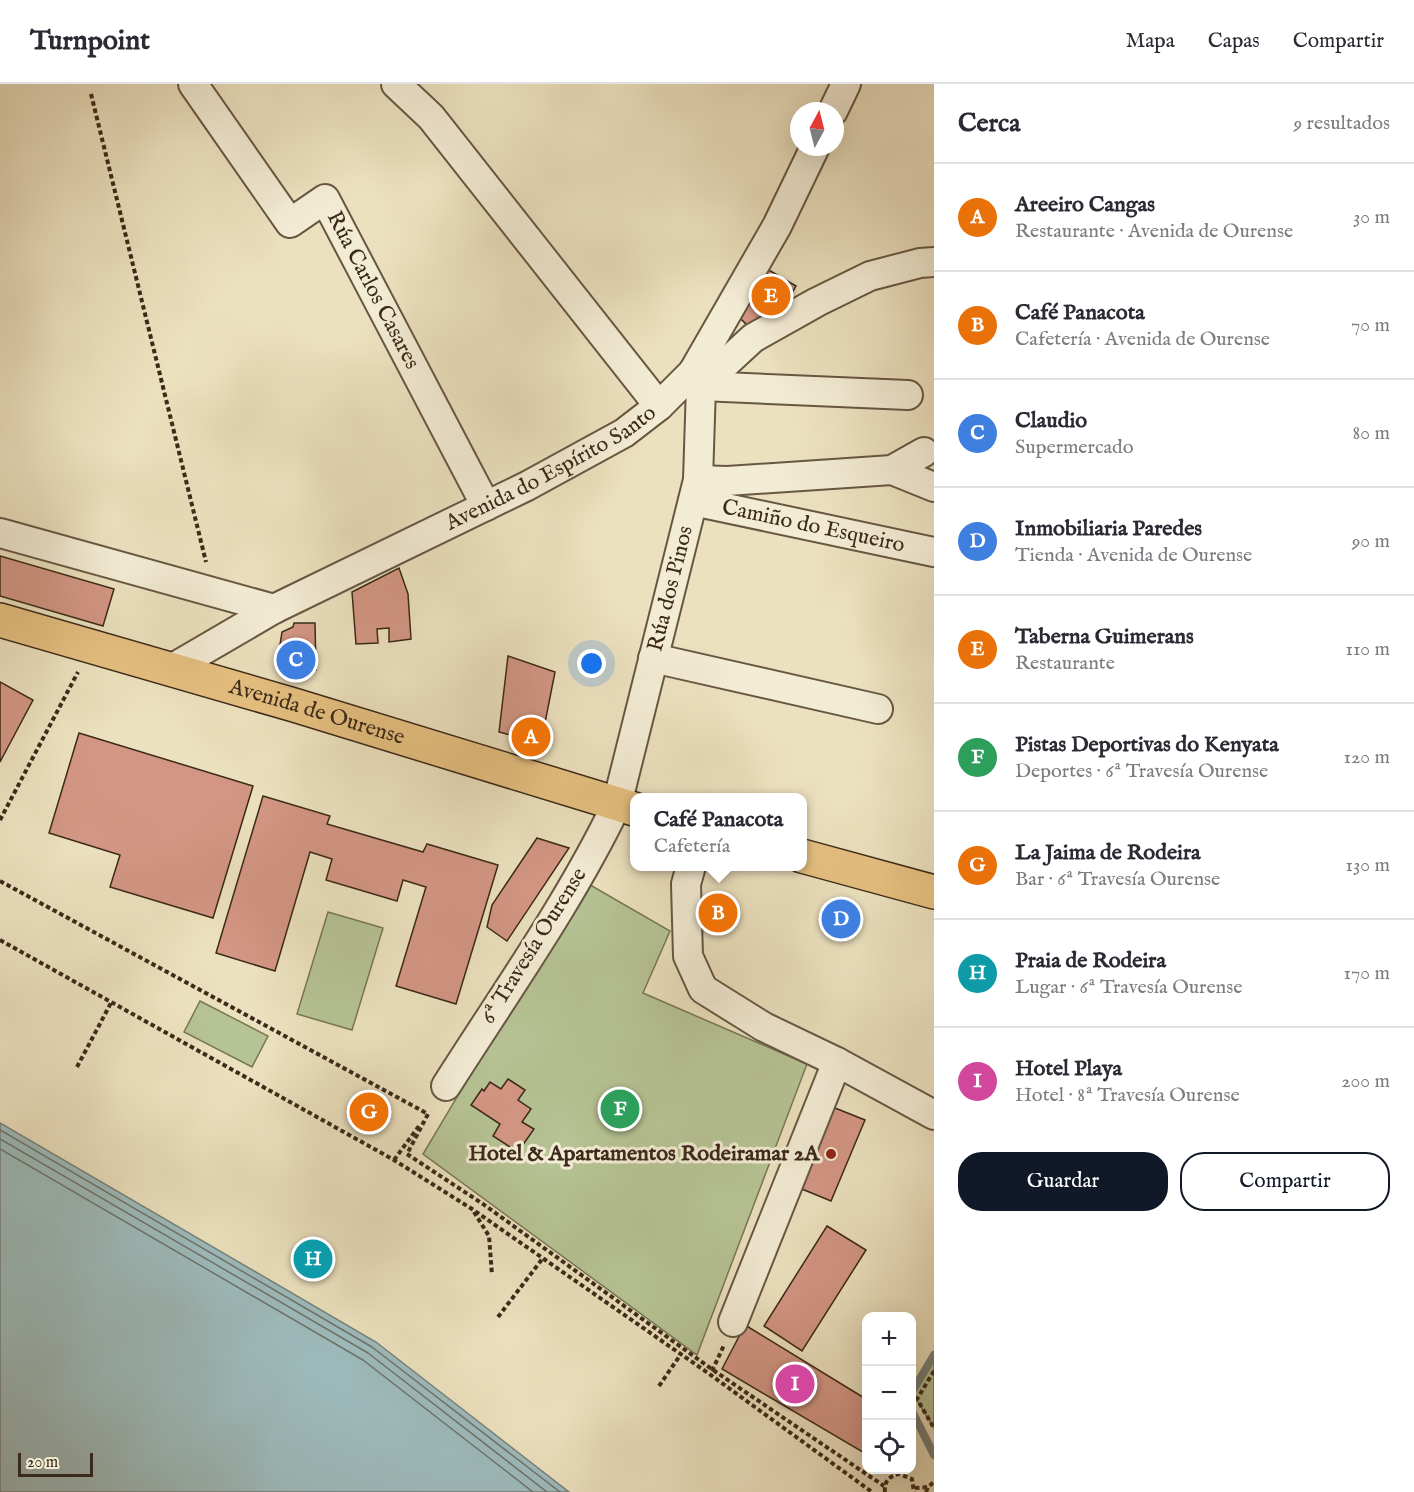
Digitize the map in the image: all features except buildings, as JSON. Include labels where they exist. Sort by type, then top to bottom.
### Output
[{"type":"main road","name":"Avenida de Ourense","points":[[0,620],[92,645],[626,806]]},
{"type":"main road","points":[[807,857],[934,892]]},
{"type":"street","name":"Rúa Carlos Casares","points":[[194,84],[290,223],[325,199],[486,506]]},
{"type":"street","points":[[396,84],[431,117],[659,406]]},
{"type":"street","points":[[837,102],[846,84]]},
{"type":"street","name":"Avenida do Espírito Santo","points":[[171,669],[274,609],[527,486],[624,433],[697,379],[811,156]]},
{"type":"street","points":[[697,379],[753,338],[817,302],[870,276],[920,263],[934,262]]},
{"type":"street","points":[[697,379],[908,395]]},
{"type":"street","name":"Rúa dos Pinos","points":[[626,806],[653,658],[696,490],[697,379]]},
{"type":"street","points":[[696,490],[727,481],[892,470],[924,452]]},
{"type":"street","points":[[892,470],[934,487]]},
{"type":"street","name":"Camiño do Esqueiro","points":[[696,490],[934,552]]},
{"type":"street","points":[[0,533],[274,609]]},
{"type":"street","points":[[653,658],[878,709]]},
{"type":"street","name":"6ª Travesía Ourense","points":[[446,1086],[570,891],[603,833],[626,806]]},
{"type":"street","points":[[690,871],[686,884],[688,956],[703,989],[764,1027],[837,1062],[934,1115]]},
{"type":"street","points":[[734,1322],[837,1062]]},
{"type":"path","points":[[91,94],[214,592]]},
{"type":"path","points":[[0,820],[92,645]]},
{"type":"path","points":[[0,881],[428,1114]]},
{"type":"path","points":[[0,940],[394,1160],[472,1209],[681,1354],[872,1492]]},
{"type":"path","points":[[77,1067],[112,1001]]},
{"type":"path","points":[[394,1160],[446,1086]]},
{"type":"path","points":[[428,1114],[407,1154],[483,1204],[713,1370],[884,1486]]},
{"type":"path","points":[[472,1209],[489,1236],[492,1275]]},
{"type":"path","points":[[498,1317],[543,1258]]},
{"type":"path","points":[[659,1386],[681,1354]]},
{"type":"path","points":[[934,1371],[917,1399],[934,1428]]},
{"type":"path","points":[[885,1492],[884,1486],[890,1477],[899,1474],[912,1479],[914,1490],[928,1487],[934,1482]]},
{"type":"path","points":[[926,1492],[928,1487]]},
{"type":"green space","points":[[585,882],[670,931],[643,993],[807,1064],[697,1355],[423,1154]]},
{"type":"green space","points":[[328,912],[383,928],[352,1030],[297,1014]]},
{"type":"green space","points":[[200,1001],[268,1036],[252,1067],[184,1032]]},
{"type":"green space","points":[[934,1356],[934,1428],[916,1399],[916,1385]]},
{"type":"water","points":[[0,1123],[376,1342],[569,1492],[0,1492]]},
{"type":"waterway","points":[[916,1385],[934,1355]]},
{"type":"waterway","points":[[916,1419],[934,1455]]},
{"type":"place","name":"Taberna Guimerans","points":[[771,296]]},
{"type":"place","name":"Claudio","points":[[296,660]]},
{"type":"place","name":"Areeiro Cangas","points":[[531,737]]},
{"type":"place","name":"Café Panacota","points":[[718,913]]},
{"type":"place","name":"Inmobiliaria Paredes","points":[[841,919]]},
{"type":"place","name":"Pistas Deportivas do Kenyata","points":[[620,1109]]},
{"type":"place","name":"La Jaima de Rodeira","points":[[369,1112]]},
{"type":"place","name":"Hotel & Apartamentos Rodeiramar 2A","points":[[831,1154]]},
{"type":"place","name":"Praia de Rodeira","points":[[313,1259]]},
{"type":"place","name":"Hotel Playa","points":[[795,1384]]}]
